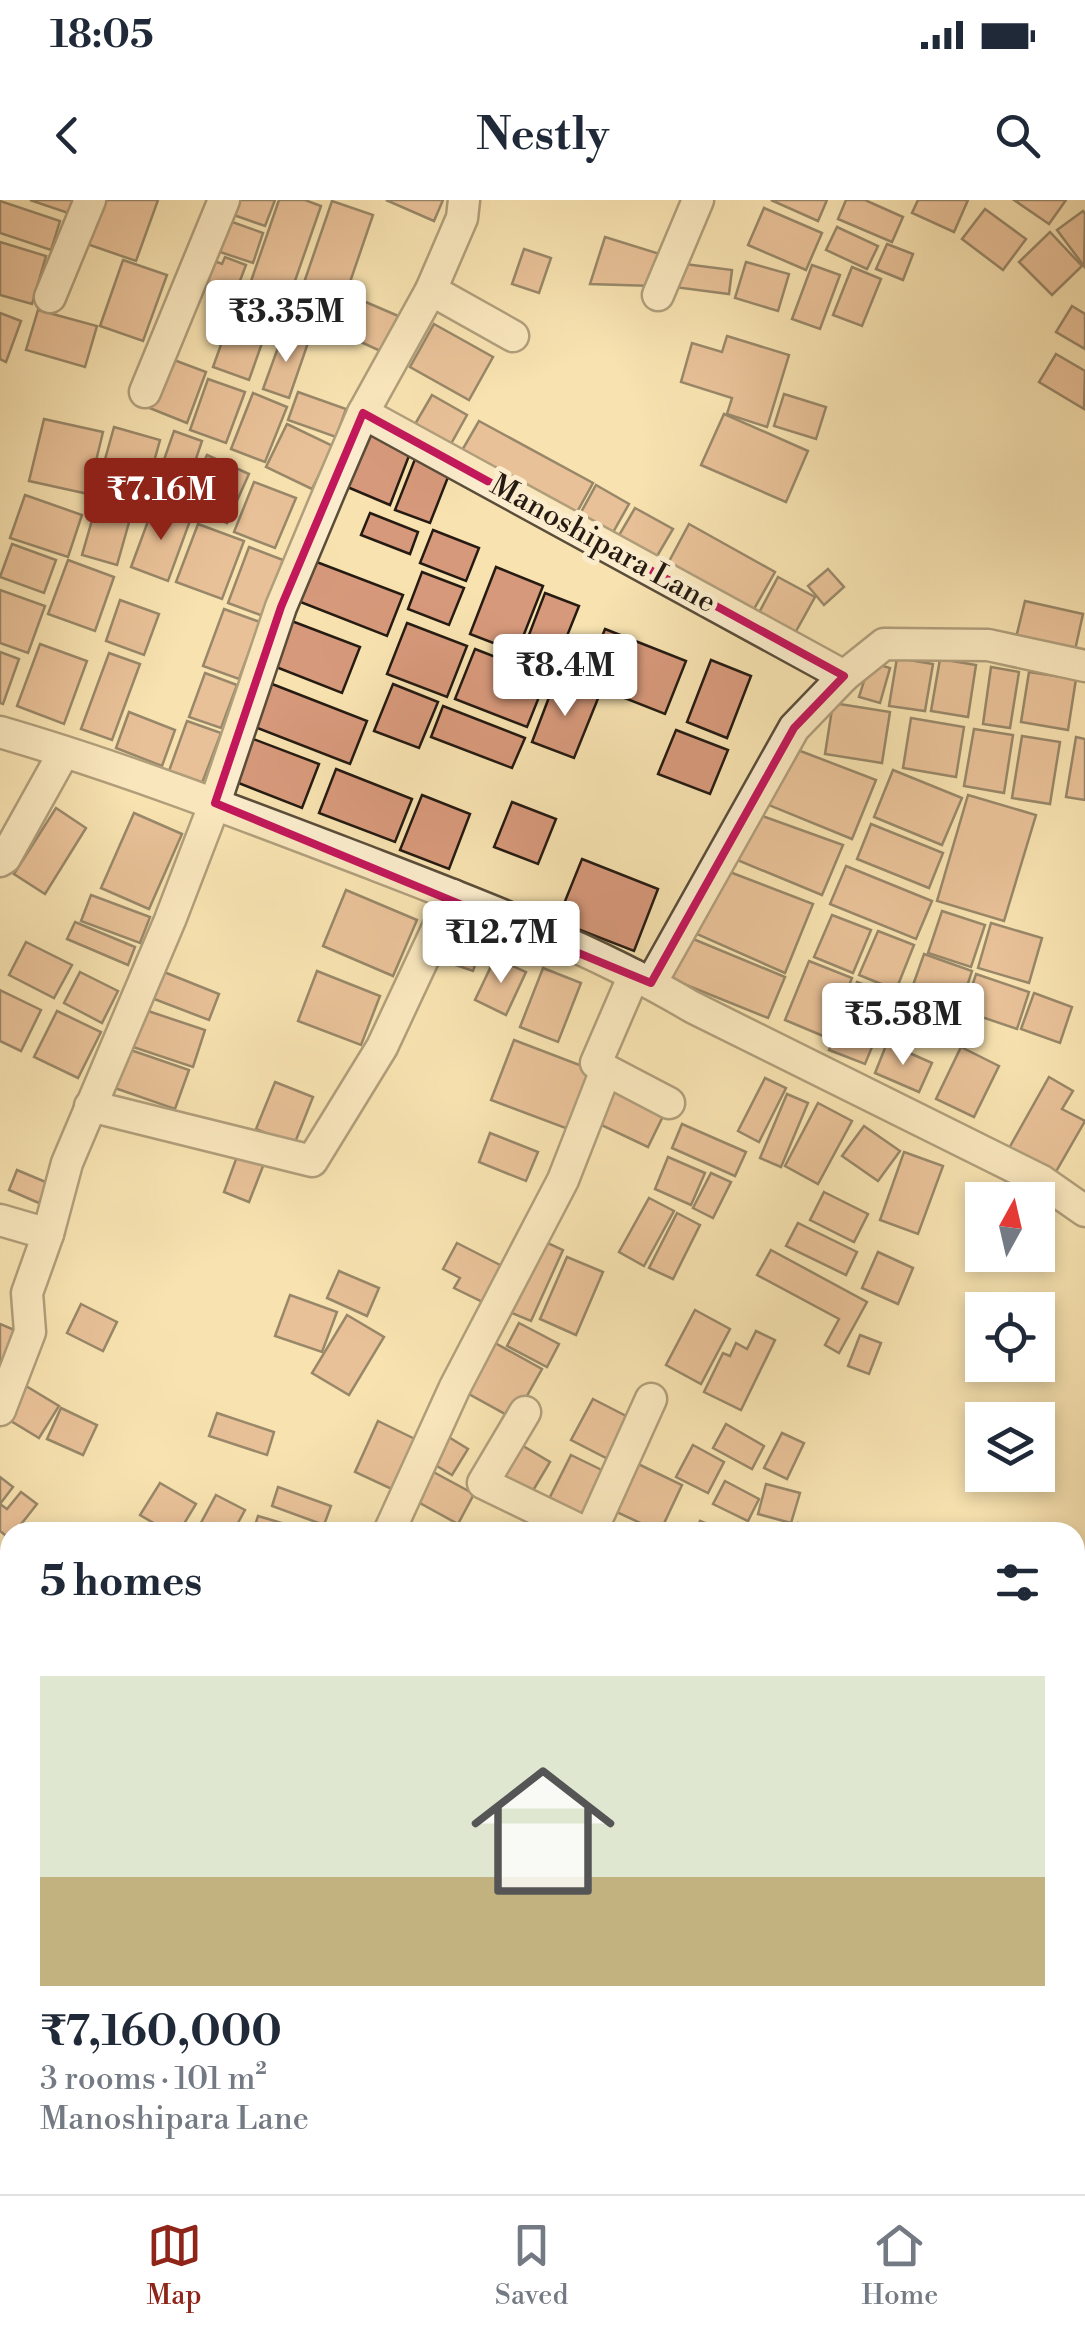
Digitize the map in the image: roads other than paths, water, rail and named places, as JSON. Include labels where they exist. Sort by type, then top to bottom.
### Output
[{"type":"street","points":[[50,297],[90,200]]},
{"type":"street","points":[[145,392],[224,200]]},
{"type":"street","points":[[0,1410],[30,1332],[26,1293],[48,1234],[67,1163],[170,920],[215,803],[281,607],[362,413],[431,290],[462,218],[464,200]]},
{"type":"street","points":[[658,295],[698,200]]},
{"type":"street","points":[[431,290],[513,336]]},
{"type":"street","name":"Manoshipara Lane","points":[[362,413],[844,676]]},
{"type":"street","points":[[669,1103],[596,1063],[642,979],[794,728],[844,676],[884,644],[988,646],[1085,666]]},
{"type":"street","points":[[0,732],[215,803],[453,895],[642,979],[1042,1181],[1085,1211]]},
{"type":"street","points":[[0,861],[64,752]]},
{"type":"street","points":[[90,1106],[312,1160],[382,1046],[453,895]]},
{"type":"street","points":[[394,1522],[455,1387],[563,1180],[606,1070]]},
{"type":"street","points":[[0,1220],[48,1234]]},
{"type":"street","points":[[593,1522],[652,1399]]},
{"type":"street","points":[[525,1412],[483,1483],[567,1522]]}]
